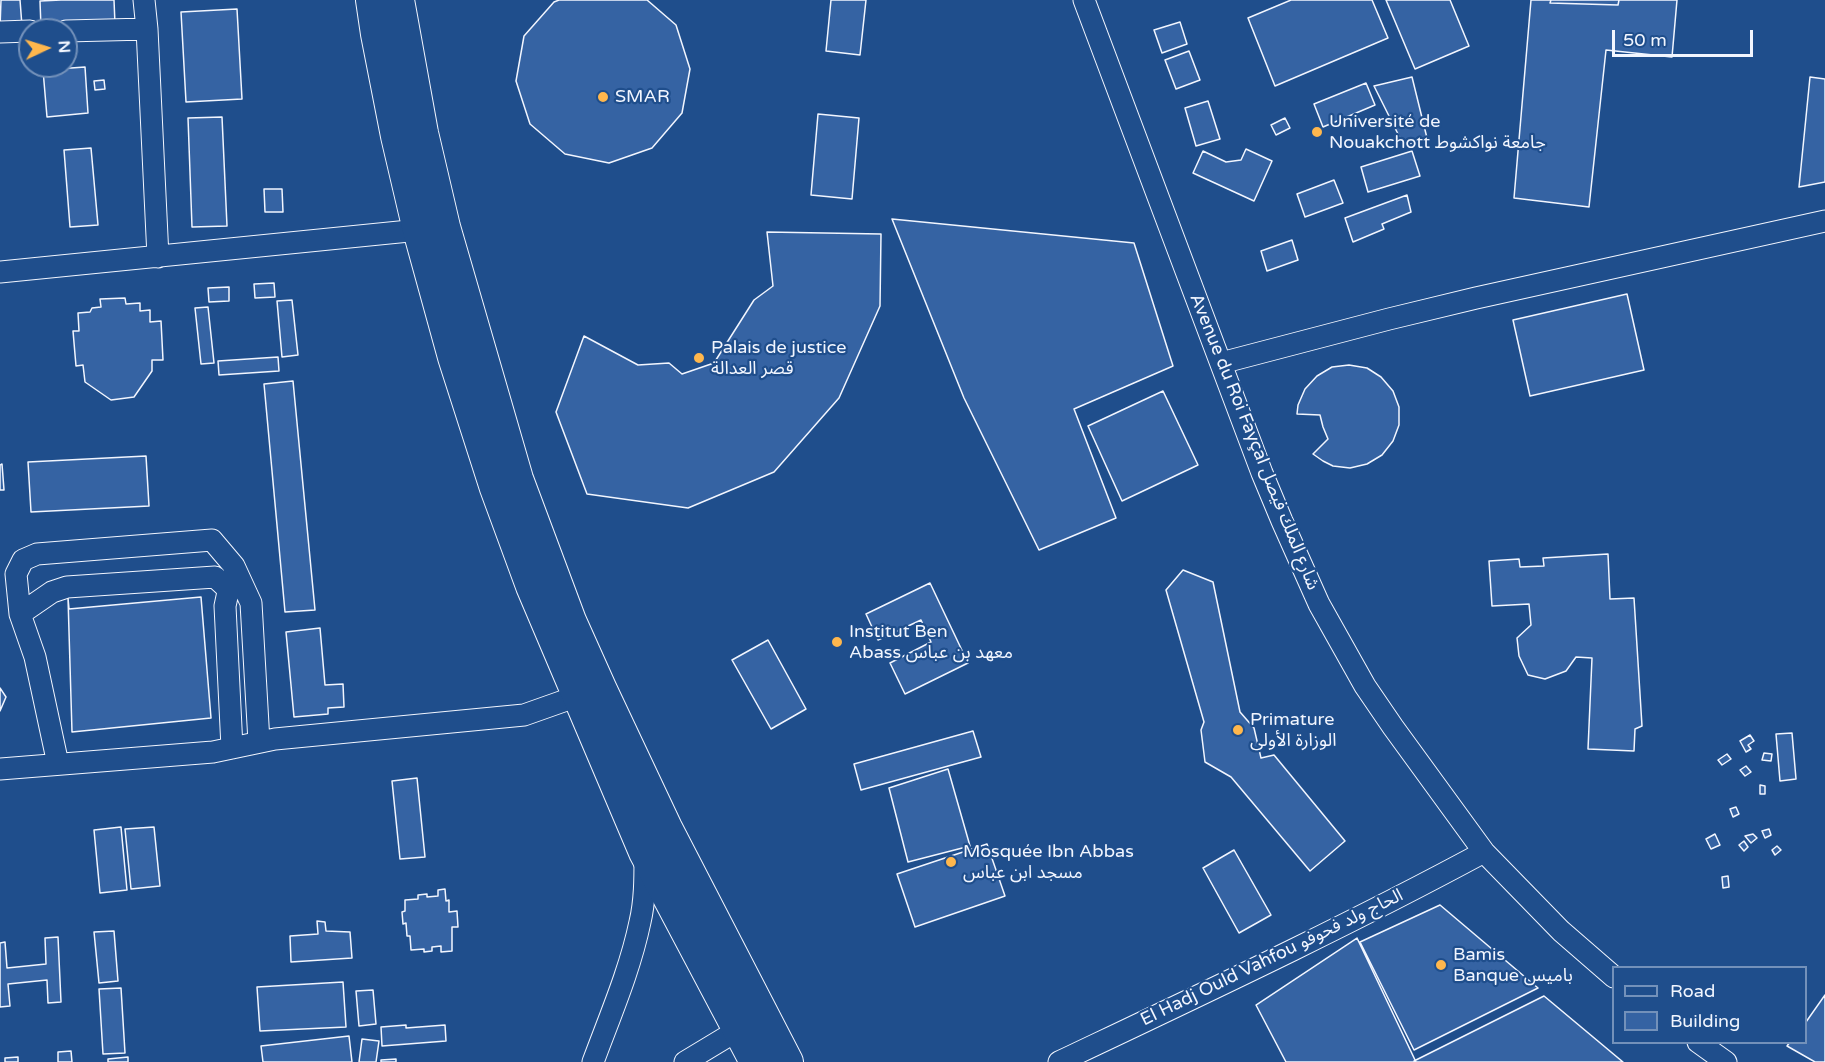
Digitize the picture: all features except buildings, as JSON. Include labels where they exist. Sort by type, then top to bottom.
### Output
[{"type":"highway","points":[[372,0],[397,136],[419,230],[454,357],[496,488],[532,586],[666,828],[750,1023],[756,1062]]},
{"type":"highway","points":[[398,0],[422,133],[444,227],[517,479],[570,621],[589,692],[645,852],[750,1023],[787,1062]]},
{"type":"street","points":[[144,0],[158,257]]},
{"type":"street","name":"Avenue du Roi Fayçal شارع الملك فيصل","points":[[1084,0],[1274,501],[1319,604],[1392,727],[1484,852],[1561,930],[1612,975]]},
{"type":"street","points":[[78,31],[147,29]]},
{"type":"street","points":[[0,32],[18,31]]},
{"type":"street","points":[[1221,363],[1476,298],[1825,221]]},
{"type":"street","points":[[0,272],[419,230]]},
{"type":"street","points":[[58,764],[35,657],[20,614],[16,574],[22,560],[37,554],[212,540],[234,566],[251,603],[259,742]]},
{"type":"street","points":[[232,747],[225,606],[234,566]]},
{"type":"street","points":[[20,614],[52,592],[67,586],[215,577],[229,590]]},
{"type":"street","points":[[0,769],[213,752],[275,739],[524,715],[589,692]]},
{"type":"street","points":[[593,1062],[641,920],[645,886],[645,852],[666,828]]},
{"type":"street","name":"El Hadj Ould Vahfou الحاج ولد فحوفو","points":[[1059,1062],[1252,970],[1484,852]]},
{"type":"street","points":[[685,1062],[750,1023]]},
{"type":"street","points":[[1701,1044],[1726,1062]]},
{"type":"place","name":"SMAR","points":[[603,97]]},
{"type":"place","name":"Université de Nouakchott جامعة نواكشوط","points":[[1317,132]]},
{"type":"place","name":"Palais de justice قصر العدالة","points":[[699,358]]},
{"type":"place","name":"Institut Ben Abass معهد بن عباس","points":[[837,642]]},
{"type":"place","name":"Primature الوزارة الأولى","points":[[1238,730]]},
{"type":"place","name":"Mosquée Ibn Abbas مسجد ابن عباس","points":[[951,862]]},
{"type":"place","name":"Bamis Banque باميس","points":[[1441,965]]}]
